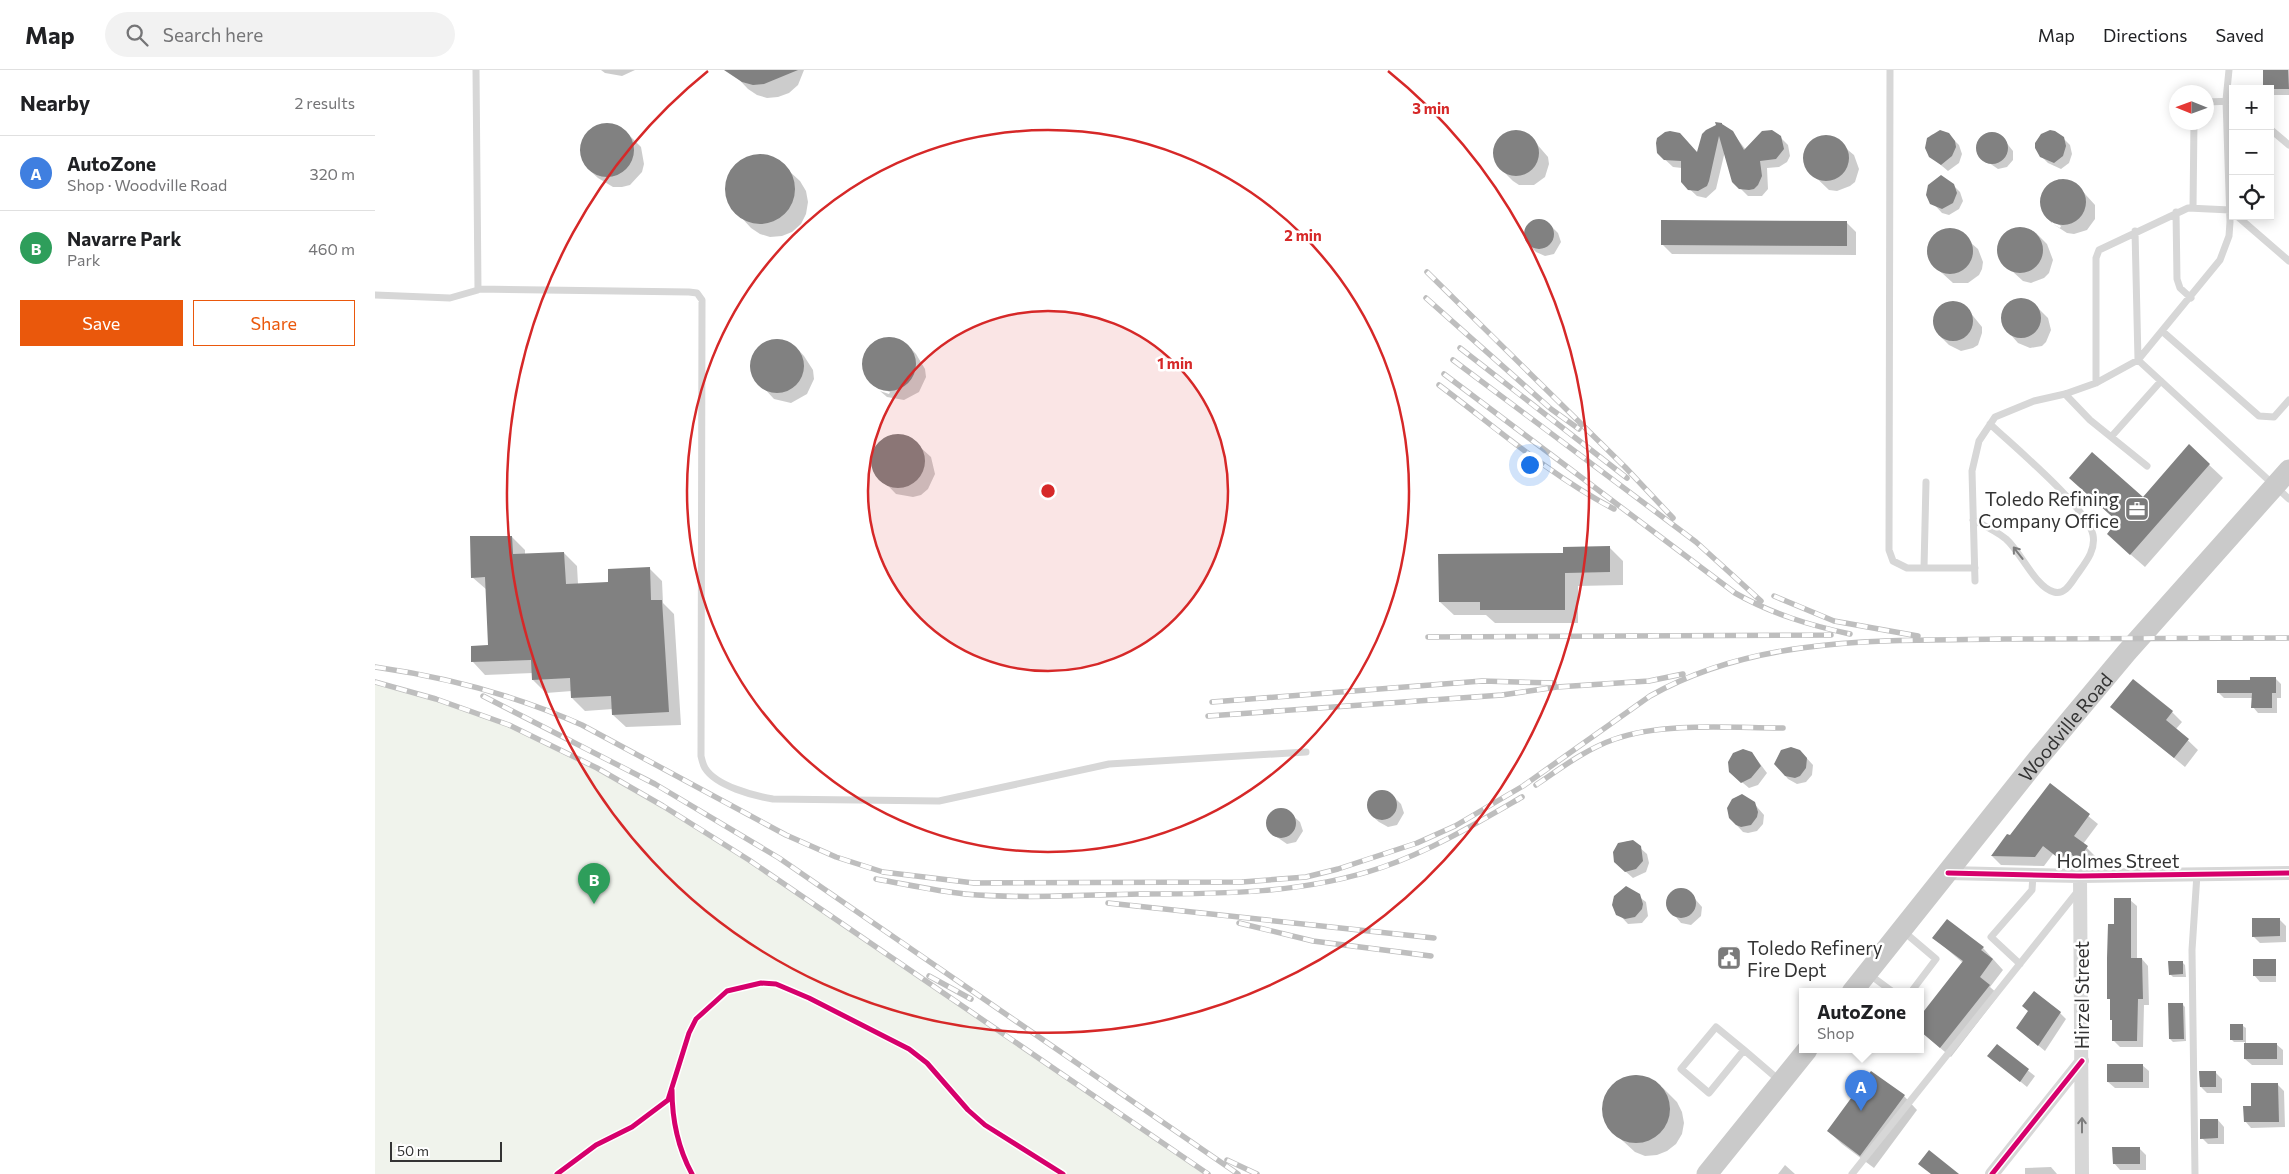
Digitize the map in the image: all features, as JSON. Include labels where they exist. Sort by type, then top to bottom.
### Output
[{"type":"main road","name":"Woodville Road","points":[[1855,988],[2127,652],[2284,485]]},
{"type":"main road","points":[[1707,1174],[1805,1053]]},
{"type":"street","name":"Holmes Street","points":[[1948,873],[2033,875],[2080,882],[2197,874],[2289,873]]},
{"type":"street","name":"Hirzel Street","points":[[2080,882],[2082,1174]]},
{"type":"street","points":[[1992,1174],[2082,1061]]},
{"type":"lane","points":[[476,70],[478,289]]},
{"type":"lane","points":[[1890,70],[1889,550],[1893,561],[1897,565],[1907,568],[1975,568]]},
{"type":"lane","points":[[2229,70],[2229,85]]},
{"type":"lane","points":[[2214,101],[2229,100]]},
{"type":"lane","points":[[2193,208],[2194,130]]},
{"type":"lane","points":[[2230,130],[2230,175]]},
{"type":"lane","points":[[2271,130],[2289,145]]},
{"type":"lane","points":[[2096,383],[2096,258],[2099,250],[2176,212],[2193,208],[2229,212]]},
{"type":"lane","points":[[2176,212],[2177,279],[2180,288],[2191,298]]},
{"type":"lane","points":[[1975,581],[1972,470],[1979,441],[1990,424],[1995,417],[2010,409],[2065,394],[2096,383],[2138,360],[2191,298],[2220,260],[2229,236],[2230,220]]},
{"type":"lane","points":[[2242,220],[2289,261]]},
{"type":"lane","points":[[2135,231],[2138,360],[2284,485]]},
{"type":"lane","points":[[375,295],[450,298],[478,289],[697,293],[701,300],[701,756],[705,768],[715,778],[756,796],[773,799],[939,801],[1109,764],[1306,752]]},
{"type":"lane","points":[[2162,331],[2259,416],[2274,417],[2289,400]]},
{"type":"lane","points":[[2111,437],[2161,381]]},
{"type":"lane","points":[[2065,394],[2090,420],[2147,466]]},
{"type":"lane","points":[[1973,520],[1995,531],[2007,540],[2049,591],[2062,593],[2089,558],[2094,545],[2093,533],[2084,518],[2064,494],[1990,424]]},
{"type":"lane","points":[[1924,568],[1926,482]]},
{"type":"lane","points":[[2195,1174],[2193,950],[2197,874]]},
{"type":"lane","points":[[2020,964],[1991,937],[2032,890],[2033,875]]},
{"type":"lane","points":[[1852,1174],[2020,964],[2080,882]]},
{"type":"lane","points":[[1902,930],[1936,959],[1914,988]]},
{"type":"lane","points":[[1867,974],[1887,988]]},
{"type":"lane","points":[[1744,1050],[1709,1093],[1681,1069],[1717,1027],[1744,1050],[1781,1082]]},
{"type":"shaded area","points":[[375,683],[456,706],[509,725],[597,768],[749,860],[1209,1174],[375,1174]]},
{"type":"building","points":[[724,70],[798,70],[764,84],[753,85],[742,82]]},
{"type":"building","points":[[2263,70],[2288,70],[2289,89],[2274,89],[2274,85],[2263,85]]},
{"type":"building","points":[[1715,122],[1722,123],[1733,131],[1744,150],[1762,131],[1772,130],[1781,136],[1784,149],[1776,159],[1760,161],[1762,176],[1754,189],[1739,189],[1732,182],[1719,136],[1709,181],[1707,186],[1698,191],[1688,190],[1681,182],[1681,161],[1664,160],[1657,153],[1657,138],[1670,131],[1680,133],[1697,152],[1702,134],[1716,125]]},
{"type":"building","points":[[602,123],[612,123],[622,127],[630,135],[634,150],[630,165],[622,173],[612,177],[602,177],[592,173],[584,165],[580,155],[580,145],[584,135],[592,127]]},
{"type":"building","points":[[1511,130],[1521,130],[1535,140],[1539,153],[1535,166],[1529,172],[1521,176],[1511,176],[1497,166],[1493,158],[1493,148],[1503,134]]},
{"type":"building","points":[[1940,130],[1949,133],[1955,141],[1956,147],[1952,156],[1941,165],[1929,157],[1925,148],[1927,138]]},
{"type":"building","points":[[2050,130],[2064,137],[2066,146],[2063,156],[2054,163],[2040,157],[2035,148],[2035,143],[2041,134]]},
{"type":"building","points":[[1992,132],[2003,137],[2008,148],[2003,159],[1992,164],[1981,159],[1976,148],[1981,137]]},
{"type":"building","points":[[1821,135],[1831,135],[1845,145],[1849,158],[1845,171],[1839,177],[1831,181],[1821,181],[1807,171],[1803,163],[1803,153],[1813,139]]},
{"type":"building","points":[[760,154],[773,157],[785,164],[792,176],[795,189],[792,202],[785,214],[773,221],[760,224],[747,221],[735,214],[728,202],[725,189],[728,176],[735,164],[747,157]]},
{"type":"building","points":[[1941,175],[1954,184],[1957,193],[1953,203],[1942,209],[1930,204],[1926,195],[1928,185]]},
{"type":"building","points":[[2058,179],[2068,179],[2082,189],[2086,202],[2082,215],[2076,221],[2068,225],[2058,225],[2044,215],[2040,207],[2040,197],[2050,183]]},
{"type":"building","points":[[1539,219],[1550,223],[1554,234],[1550,245],[1539,249],[1528,245],[1524,234],[1528,223]]},
{"type":"building","points":[[1661,220],[1847,221],[1847,246],[1661,245]]},
{"type":"building","points":[[2015,227],[2025,227],[2039,237],[2043,250],[2039,263],[2033,269],[2025,273],[2015,273],[2001,263],[1997,255],[1997,245],[2007,231]]},
{"type":"building","points":[[1945,228],[1955,228],[1969,238],[1973,251],[1969,264],[1963,270],[1955,274],[1945,274],[1931,264],[1927,256],[1927,246],[1937,232]]},
{"type":"building","points":[[2025,298],[2032,301],[2038,307],[2041,318],[2040,326],[2032,335],[2025,338],[2017,338],[2010,335],[2002,326],[2001,314],[2004,307],[2013,299]]},
{"type":"building","points":[[1957,301],[1964,304],[1970,310],[1973,321],[1972,329],[1964,338],[1957,341],[1949,341],[1942,338],[1934,329],[1933,317],[1936,310],[1945,302]]},
{"type":"building","points":[[884,337],[894,337],[904,341],[912,349],[916,364],[912,379],[904,387],[894,391],[884,391],[874,387],[866,379],[862,369],[862,359],[866,349],[874,341]]},
{"type":"building","points":[[772,339],[782,339],[792,343],[800,351],[804,366],[800,381],[792,389],[782,393],[772,393],[762,389],[754,381],[750,371],[750,361],[754,351],[762,343]]},
{"type":"building","points":[[893,434],[903,434],[913,438],[921,446],[925,461],[921,476],[913,484],[903,488],[893,488],[883,484],[875,476],[871,466],[871,456],[875,446],[883,438]]},
{"type":"building","name":"Toledo Refining Company Office","points":[[2189,444],[2210,464],[2130,555],[2107,534],[2117,521],[2069,478],[2092,452],[2143,497]]},
{"type":"building","points":[[470,536],[512,536],[513,554],[564,552],[566,584],[608,582],[608,569],[650,567],[651,600],[662,600],[669,712],[612,715],[611,696],[571,698],[570,678],[532,680],[531,660],[471,662],[471,646],[488,645],[485,577],[471,578]]},
{"type":"building","points":[[1610,546],[1610,572],[1565,573],[1565,610],[1480,610],[1480,602],[1439,602],[1438,554],[1563,553],[1563,547]]},
{"type":"building","points":[[2250,677],[2276,677],[2276,693],[2272,693],[2272,708],[2251,708],[2252,693],[2217,693],[2217,680],[2250,680]]},
{"type":"building","points":[[2133,679],[2173,711],[2166,720],[2189,739],[2174,758],[2110,707]]},
{"type":"building","points":[[1791,747],[1800,750],[1807,758],[1806,768],[1800,776],[1795,778],[1785,776],[1774,764],[1781,750]]},
{"type":"building","points":[[1743,749],[1752,752],[1761,766],[1751,778],[1741,783],[1729,772],[1728,762],[1733,753]]},
{"type":"building","points":[[2050,783],[2090,814],[2074,836],[2088,846],[2078,860],[2067,851],[2061,860],[2043,846],[2035,857],[1991,856],[2007,834],[2010,835]]},
{"type":"building","points":[[1382,790],[1393,794],[1397,805],[1393,816],[1382,820],[1371,816],[1367,805],[1371,794]]},
{"type":"building","points":[[1742,794],[1755,802],[1758,812],[1751,825],[1741,827],[1729,818],[1727,808],[1732,799]]},
{"type":"building","points":[[1281,808],[1292,812],[1296,823],[1292,834],[1281,838],[1270,834],[1266,823],[1270,812]]},
{"type":"building","points":[[1633,840],[1641,846],[1643,861],[1636,869],[1625,872],[1614,862],[1613,852],[1618,843]]},
{"type":"building","points":[[1626,886],[1640,894],[1643,904],[1642,909],[1635,917],[1625,919],[1616,915],[1612,905],[1614,896]]},
{"type":"building","points":[[1681,888],[1692,892],[1696,903],[1692,914],[1681,918],[1670,914],[1666,903],[1670,892]]},
{"type":"building","points":[[2114,898],[2131,898],[2131,958],[2142,958],[2143,999],[2138,999],[2137,1041],[2112,1041],[2110,999],[2107,999],[2107,958],[2108,924],[2114,924]]},
{"type":"building","points":[[2252,918],[2280,918],[2280,936],[2252,937]]},
{"type":"building","points":[[1947,919],[1984,947],[1981,950],[1993,959],[1980,977],[1990,985],[1940,1048],[1924,1034],[1924,1011],[1963,961],[1932,938]]},
{"type":"building","points":[[2253,959],[2276,959],[2276,976],[2253,976]]},
{"type":"building","points":[[2168,961],[2183,961],[2183,974],[2169,975]]},
{"type":"building","points":[[2034,991],[2061,1012],[2038,1046],[2016,1028],[2028,1011],[2022,1006]]},
{"type":"building","points":[[2168,1003],[2183,1003],[2184,1039],[2169,1039]]},
{"type":"building","points":[[2230,1024],[2243,1024],[2243,1040],[2230,1040]]},
{"type":"building","points":[[2244,1043],[2277,1043],[2277,1059],[2244,1059]]},
{"type":"building","points":[[1997,1044],[2029,1069],[2020,1082],[1987,1056]]},
{"type":"building","points":[[2107,1064],[2143,1064],[2143,1082],[2107,1082]]},
{"type":"building","points":[[1871,1071],[1905,1095],[1860,1156],[1827,1131]]},
{"type":"building","points":[[2199,1071],[2216,1071],[2216,1087],[2200,1087]]},
{"type":"building","points":[[1636,1075],[1649,1078],[1660,1085],[1667,1096],[1670,1109],[1667,1122],[1660,1133],[1649,1140],[1636,1143],[1623,1140],[1612,1133],[1605,1122],[1602,1109],[1605,1096],[1612,1085],[1623,1078]]},
{"type":"building","points":[[2251,1083],[2278,1083],[2279,1122],[2244,1122],[2243,1106],[2251,1106]]},
{"type":"building","points":[[2200,1119],[2218,1119],[2218,1138],[2200,1139]]},
{"type":"building","points":[[2112,1147],[2140,1147],[2140,1164],[2113,1164]]},
{"type":"building","points":[[1929,1150],[1959,1174],[1931,1174],[1918,1164]]},
{"type":"railway","points":[[1427,272],[1625,467],[1673,518]]},
{"type":"railway","points":[[1426,298],[1551,409],[1579,429]]},
{"type":"railway","points":[[1460,348],[1627,478]]},
{"type":"railway","points":[[1453,360],[1696,542],[1761,601]]},
{"type":"railway","points":[[1444,374],[1735,593],[1791,618],[1850,634]]},
{"type":"railway","points":[[1439,385],[1568,482],[1614,509]]},
{"type":"railway","points":[[1774,596],[1834,621],[1918,636]]},
{"type":"railway","points":[[1428,637],[1831,635]]},
{"type":"railway","points":[[375,667],[428,676],[481,689],[558,715],[582,725],[786,835],[836,857],[883,872],[974,883],[1242,882],[1306,877],[1338,869],[1417,843],[1455,826],[1523,786],[1650,696],[1691,676],[1734,662],[1778,652],[1823,645],[1914,640],[2289,638]]},
{"type":"railway","points":[[1208,716],[1502,695],[1557,687],[1649,681],[1683,674]]},
{"type":"railway","points":[[1212,702],[1482,681],[1554,683]]},
{"type":"railway","points":[[375,682],[436,699],[509,725],[597,768],[663,806],[749,860],[1208,1174]]},
{"type":"railway","points":[[483,696],[655,784],[779,858],[1238,1174]]},
{"type":"railway","points":[[1536,785],[1594,748],[1615,739],[1634,734],[1655,730],[1698,727],[1783,728]]},
{"type":"railway","points":[[876,879],[954,893],[1009,896],[1201,894],[1263,891],[1323,883],[1383,867],[1419,853],[1522,797]]},
{"type":"railway","points":[[1108,903],[1434,938]]},
{"type":"railway","points":[[1239,923],[1313,941],[1431,956]]},
{"type":"railway","points":[[929,976],[971,999]]},
{"type":"railway","points":[[1227,1160],[1257,1174]]},
{"type":"cycle path","points":[[1948,873],[2080,876],[2289,873]]},
{"type":"cycle path","points":[[557,1174],[596,1145],[632,1127],[668,1100],[689,1033],[696,1019],[727,991],[761,983],[776,984],[809,998],[909,1049],[927,1063],[968,1110],[985,1125],[1063,1174]]},
{"type":"cycle path","points":[[1992,1174],[2082,1061]]},
{"type":"cycle path","points":[[672,1090],[673,1112],[677,1133],[683,1154],[692,1174]]},
{"type":"place","name":"Toledo Refining Company Office","points":[[2137,509]]},
{"type":"place","name":"Navarre Park","points":[[594,904]]},
{"type":"place","name":"Toledo Refinery Fire Dept","points":[[1729,958]]},
{"type":"place","name":"AutoZone","points":[[1861,1111]]}]
